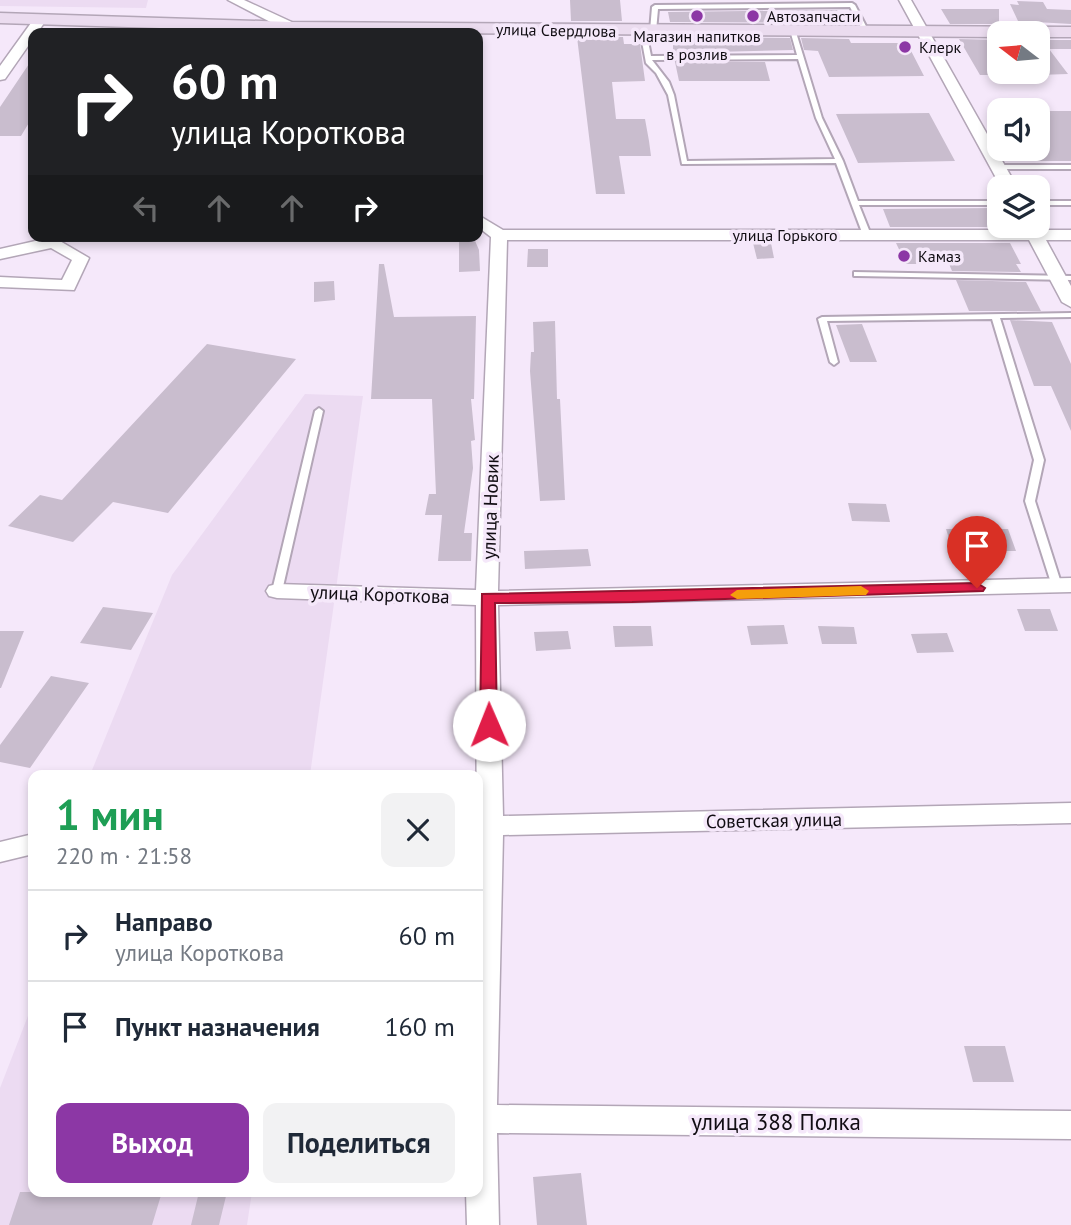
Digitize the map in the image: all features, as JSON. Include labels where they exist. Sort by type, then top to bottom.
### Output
[{"type":"main road","name":"улица Свердлова","points":[[0,18],[246,28]]},
{"type":"main road","name":"улица Свердлова","points":[[483,31],[1071,32]]},
{"type":"street","points":[[234,0],[287,28]]},
{"type":"street","points":[[905,0],[1002,175]]},
{"type":"street","points":[[34,28],[41,19]]},
{"type":"street","points":[[2,69],[28,36]]},
{"type":"street","points":[[483,224],[499,235]]},
{"type":"street","name":"улица Горького","points":[[499,235],[867,235],[987,232]]},
{"type":"street","name":"улица Горького","points":[[1050,233],[1071,235]]},
{"type":"street","name":"улица Новик","points":[[483,924],[487,598],[499,235]]},
{"type":"street","points":[[1037,238],[1064,278],[1071,302]]},
{"type":"street","points":[[0,254],[53,242],[81,258],[68,286],[0,282]]},
{"type":"street","name":"улица Короткова","points":[[277,591],[487,598],[632,597],[1064,585]]},
{"type":"street","name":"Советская улица","points":[[484,826],[1071,813]]},
{"type":"street","points":[[0,852],[28,845]]},
{"type":"street","name":"улица 388 Полка","points":[[483,1119],[1071,1125]]},
{"type":"street","name":"улица Новик","points":[[482,1197],[483,1225]]},
{"type":"lane","points":[[839,161],[684,163],[668,84],[662,72],[649,64],[648,31],[655,7],[852,5],[865,30]]},
{"type":"lane","points":[[793,30],[819,118],[839,161],[867,235]]},
{"type":"lane","points":[[648,58],[802,57]]},
{"type":"lane","points":[[998,167],[1071,167]]},
{"type":"lane","points":[[855,202],[987,203]]},
{"type":"lane","points":[[1050,203],[1071,203]]},
{"type":"lane","points":[[857,274],[1064,278]]},
{"type":"lane","points":[[834,362],[822,319],[1071,315]]},
{"type":"lane","points":[[995,316],[1039,460],[1030,501],[1040,540],[1064,585]]},
{"type":"lane","points":[[277,591],[319,411]]},
{"type":"shaded area","points":[[0,0],[148,0],[146,8],[0,6]]},
{"type":"shaded area","points":[[305,394],[363,396],[311,770],[92,770],[172,575]]},
{"type":"shaded area","points":[[28,1016],[28,1197],[251,1197],[247,1225],[0,1225],[0,1088]]},
{"type":"building","points":[[570,0],[620,0],[622,21],[571,21]]},
{"type":"building","points":[[1017,1],[1043,2],[1047,9],[1071,10],[1071,24],[1018,21],[1010,4],[1019,5]]},
{"type":"building","points":[[941,9],[999,9],[999,21],[987,21],[987,24],[950,24]]},
{"type":"building","points":[[837,10],[843,23],[670,22],[668,12]]},
{"type":"building","points":[[577,37],[623,37],[624,44],[640,44],[645,81],[612,82],[616,119],[645,119],[651,156],[619,156],[625,194],[596,194]]},
{"type":"building","points":[[673,37],[790,38],[793,50],[673,53]]},
{"type":"building","points":[[801,38],[849,39],[851,43],[907,43],[924,76],[829,77],[818,51],[804,50]]},
{"type":"building","points":[[959,39],[987,40],[987,75],[980,75]]},
{"type":"building","points":[[1050,40],[1071,40],[1071,49],[1050,49]]},
{"type":"building","points":[[1050,50],[1068,74],[1050,75]]},
{"type":"building","points":[[675,62],[765,62],[770,81],[679,81]]},
{"type":"building","points":[[28,65],[28,124],[21,136],[0,136],[0,107]]},
{"type":"building","points":[[1050,111],[1071,111],[1071,161],[1050,161]]},
{"type":"building","points":[[929,113],[955,161],[858,163],[836,114]]},
{"type":"building","points":[[987,208],[987,227],[890,227],[883,209]]},
{"type":"building","points":[[459,242],[476,242],[479,250],[480,271],[459,272]]},
{"type":"building","points":[[753,243],[771,243],[774,258],[757,259]]},
{"type":"building","points":[[896,243],[1010,243],[1021,264],[1016,264],[1021,272],[952,271],[949,264],[906,264]]},
{"type":"building","points":[[528,249],[548,249],[548,267],[527,267]]},
{"type":"building","points":[[379,264],[384,264],[394,317],[476,316],[474,399],[471,399],[475,440],[471,441],[473,468],[464,533],[472,533],[471,561],[438,561],[442,515],[425,515],[429,494],[436,494],[432,399],[371,399]]},
{"type":"building","points":[[956,280],[1026,282],[1041,311],[969,311]]},
{"type":"building","points":[[334,281],[335,300],[314,302],[314,282]]},
{"type":"building","points":[[1010,320],[1052,322],[1071,364],[1071,431],[1051,386],[1034,386]]},
{"type":"building","points":[[555,321],[557,399],[560,399],[565,500],[540,501],[530,371],[531,352],[534,352],[533,322]]},
{"type":"building","points":[[862,324],[877,362],[850,362],[836,325]]},
{"type":"building","points":[[207,344],[296,359],[168,513],[113,502],[73,542],[8,526],[40,495],[62,500]]},
{"type":"building","points":[[848,503],[886,504],[890,522],[852,521]]},
{"type":"building","points":[[946,529],[969,529],[974,551],[953,551]]},
{"type":"building","points":[[990,529],[1008,529],[1016,551],[997,551]]},
{"type":"building","points":[[588,549],[591,566],[525,569],[524,551]]},
{"type":"building","points":[[103,607],[153,613],[131,650],[80,643]]},
{"type":"building","points":[[1017,609],[1050,609],[1058,631],[1025,631]]},
{"type":"building","points":[[784,625],[788,644],[751,645],[747,626]]},
{"type":"building","points":[[613,626],[651,626],[653,646],[615,647]]},
{"type":"building","points":[[818,626],[854,627],[857,644],[822,644]]},
{"type":"building","points":[[0,631],[24,631],[1,688],[0,688]]},
{"type":"building","points":[[568,631],[571,649],[536,651],[534,632]]},
{"type":"building","points":[[947,633],[954,652],[917,653],[911,634]]},
{"type":"building","points":[[51,676],[89,683],[30,768],[0,762],[0,745]]},
{"type":"building","points":[[964,1046],[1005,1046],[1014,1082],[973,1082]]},
{"type":"building","points":[[581,1173],[587,1225],[537,1225],[533,1177]]},
{"type":"building","points":[[20,1192],[28,1192],[28,1197],[160,1197],[152,1225],[9,1225]]},
{"type":"building","points":[[198,1197],[226,1197],[219,1225],[191,1225]]},
{"type":"slow traffic","points":[[737,595],[861,591]]},
{"type":"place","name":"Магазин напитков в розлив","points":[[697,16]]},
{"type":"place","name":"Автозапчасти","points":[[753,16]]},
{"type":"place","name":"Клерк","points":[[905,47]]},
{"type":"place","name":"Камаз","points":[[904,256]]},
{"type":"route","points":[[489,725],[487,598],[977,588]]}]
